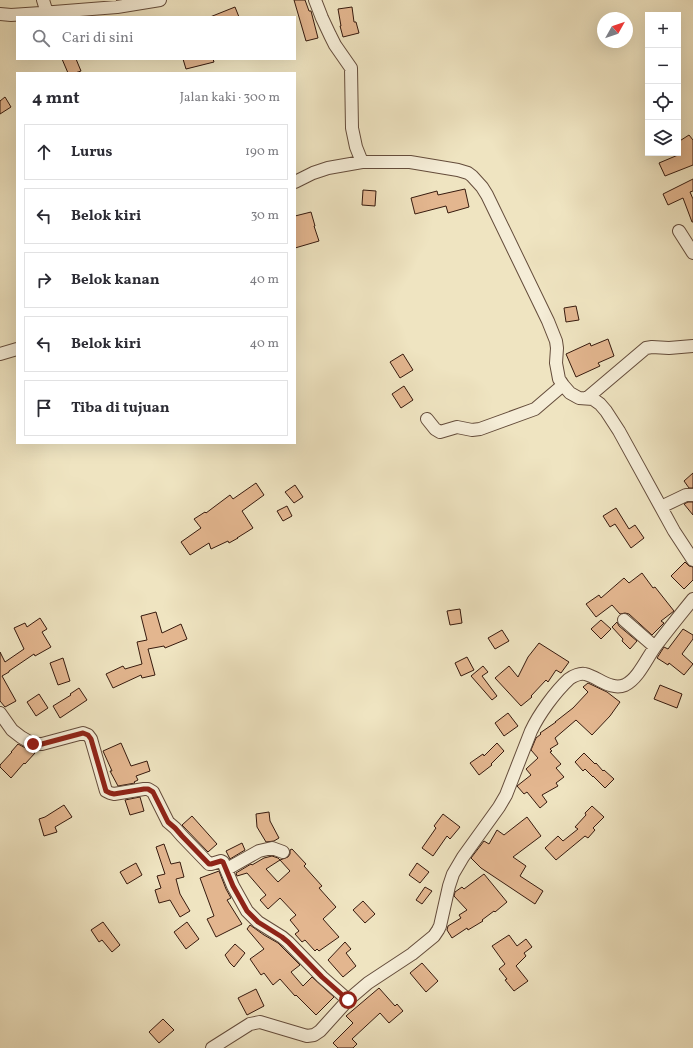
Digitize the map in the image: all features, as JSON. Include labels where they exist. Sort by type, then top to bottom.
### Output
[{"type":"street","points":[[43,0],[47,13]]},
{"type":"street","points":[[0,14],[11,15],[47,13],[118,7],[160,0]]},
{"type":"street","points":[[315,0],[332,40],[351,68],[353,136],[362,162]]},
{"type":"street","points":[[296,182],[328,168],[362,162],[410,162],[468,173],[479,183],[487,196],[548,321],[556,341],[556,363],[559,379],[570,393],[579,398],[596,400],[606,411],[674,531],[693,560]]},
{"type":"street","points":[[680,231],[693,253]]},
{"type":"street","points":[[587,398],[646,348],[652,347],[662,349],[693,346]]},
{"type":"street","points":[[0,354],[16,349]]},
{"type":"street","points":[[427,418],[435,429],[440,432],[457,427],[472,430],[480,429],[535,409],[563,385]]},
{"type":"street","points":[[661,507],[686,495],[693,495]]},
{"type":"street","points":[[212,1048],[250,1024],[257,1022],[307,1036],[314,1035],[320,1031],[348,1000],[368,983],[425,944],[438,930],[453,874],[506,795],[526,743],[536,722],[561,688],[573,676],[580,674],[589,675],[612,685],[626,685],[637,674],[655,647],[693,599]]},
{"type":"street","points":[[624,620],[655,647]]},
{"type":"street","points":[[0,712],[12,730],[33,744],[38,745],[83,733],[88,735],[91,739],[106,791],[114,794],[148,789],[153,792],[168,822],[209,864],[221,861],[224,864],[233,886],[247,911],[258,922],[288,942],[322,977],[348,1000]]},
{"type":"street","points":[[227,869],[259,851],[272,848],[282,852]]},
{"type":"building","points":[[294,0],[305,0],[309,11],[311,11],[318,38],[306,41]]},
{"type":"building","points":[[235,7],[239,16],[212,16]]},
{"type":"building","points":[[352,7],[354,22],[356,22],[359,33],[343,37],[338,9]]},
{"type":"building","points":[[62,60],[76,60],[81,71],[68,72]]},
{"type":"building","points":[[183,60],[213,60],[214,62],[186,69]]},
{"type":"building","points":[[5,97],[11,107],[0,114],[0,101]]},
{"type":"building","points":[[689,135],[693,140],[693,165],[665,176],[659,163],[676,156],[681,156],[681,140]]},
{"type":"building","points":[[693,179],[693,191],[690,192],[693,199],[692,222],[683,198],[668,205],[663,194]]},
{"type":"building","points":[[465,189],[469,207],[448,213],[446,206],[415,214],[411,198],[437,191],[438,195]]},
{"type":"building","points":[[363,190],[376,191],[375,206],[362,205]]},
{"type":"building","points":[[311,212],[319,241],[296,248],[296,216]]},
{"type":"building","points":[[576,306],[579,320],[566,322],[564,308]]},
{"type":"building","points":[[608,339],[614,356],[598,363],[600,366],[576,377],[566,354],[590,343],[591,346]]},
{"type":"building","points":[[403,354],[413,370],[400,378],[390,362]]},
{"type":"building","points":[[404,386],[413,400],[401,408],[392,394]]},
{"type":"building","points":[[693,473],[693,488],[689,488],[684,481]]},
{"type":"building","points":[[256,483],[264,495],[242,511],[253,528],[229,543],[228,541],[211,549],[209,543],[190,555],[181,542],[201,528],[194,519],[205,512],[206,513],[230,495],[233,499]]},
{"type":"building","points":[[295,485],[303,497],[294,503],[285,492]]},
{"type":"building","points":[[693,502],[693,515],[684,504]]},
{"type":"building","points":[[287,506],[292,516],[283,521],[277,511]]},
{"type":"building","points":[[616,508],[629,529],[635,525],[644,538],[631,548],[615,524],[610,527],[603,516]]},
{"type":"building","points":[[685,562],[689,566],[693,567],[693,580],[684,589],[671,576]]},
{"type":"building","points":[[642,573],[653,588],[655,587],[674,611],[661,621],[664,623],[652,635],[629,614],[620,614],[612,605],[596,617],[586,604],[599,595],[601,598],[624,578],[629,583]]},
{"type":"building","points":[[460,609],[462,623],[450,625],[447,611]]},
{"type":"building","points":[[156,612],[162,633],[181,624],[187,639],[165,648],[164,646],[148,649],[155,675],[142,678],[141,675],[113,688],[106,674],[123,666],[125,669],[142,664],[137,642],[147,640],[141,616]]},
{"type":"building","points":[[40,618],[47,629],[42,632],[51,647],[35,656],[34,654],[2,676],[16,701],[5,707],[0,701],[0,652],[5,662],[24,649],[14,628],[25,623],[27,627]]},
{"type":"building","points":[[601,620],[611,629],[601,639],[591,629]]},
{"type":"building","points":[[617,622],[619,626],[637,641],[630,649],[612,627]]},
{"type":"building","points":[[683,629],[693,635],[693,639],[682,654],[693,664],[684,675],[669,663],[668,665],[657,658],[664,647],[668,649]]},
{"type":"building","points":[[502,630],[509,641],[495,649],[488,638]]},
{"type":"building","points":[[539,643],[569,662],[561,673],[556,670],[548,682],[546,680],[531,696],[532,697],[521,706],[495,678],[509,666],[518,677],[528,657]]},
{"type":"building","points":[[467,657],[474,670],[461,676],[455,663]]},
{"type":"building","points":[[63,658],[70,681],[58,685],[50,663]]},
{"type":"building","points":[[483,666],[488,672],[482,676],[497,696],[492,700],[471,676]]},
{"type":"building","points":[[588,683],[607,692],[620,702],[610,716],[592,735],[576,720],[555,738],[558,744],[550,749],[552,751],[550,752],[561,764],[556,768],[564,777],[556,783],[558,786],[542,795],[547,802],[540,808],[527,792],[524,794],[517,786],[531,775],[526,769],[538,758],[531,750],[536,738],[541,734],[540,733],[573,708],[588,692],[583,687]]},
{"type":"building","points":[[660,685],[682,694],[677,708],[654,699]]},
{"type":"building","points":[[79,688],[87,700],[60,718],[53,706],[71,695],[70,694]]},
{"type":"building","points":[[39,694],[48,708],[36,716],[27,702]]},
{"type":"building","points":[[508,713],[518,726],[504,736],[495,723]]},
{"type":"building","points":[[121,743],[131,766],[147,761],[150,771],[136,776],[138,780],[134,782],[135,783],[118,786],[110,771],[112,771],[103,751]]},
{"type":"building","points":[[497,743],[504,751],[491,764],[492,765],[479,775],[470,763],[483,754],[484,756]]},
{"type":"building","points":[[18,744],[35,753],[11,778],[0,767],[0,765]]},
{"type":"building","points":[[584,753],[614,779],[605,788],[585,769],[583,771],[575,762]]},
{"type":"building","points":[[140,797],[144,811],[130,815],[125,800]]},
{"type":"building","points":[[64,805],[72,817],[55,827],[57,832],[44,836],[39,819]]},
{"type":"building","points":[[592,806],[604,817],[593,828],[595,830],[588,838],[585,836],[556,860],[545,848],[558,836],[563,841],[578,829],[575,827]]},
{"type":"building","points":[[269,812],[270,821],[279,838],[274,841],[266,842],[257,827],[256,814]]},
{"type":"building","points":[[443,814],[460,827],[450,839],[447,836],[433,856],[422,848],[436,828],[434,826]]},
{"type":"building","points":[[192,816],[217,844],[208,852],[182,825]]},
{"type":"building","points":[[527,817],[541,836],[513,857],[526,866],[520,876],[543,891],[535,904],[481,868],[471,858],[484,841],[489,844],[497,830],[504,835]]},
{"type":"building","points":[[242,843],[245,850],[230,859],[226,851]]},
{"type":"building","points":[[164,844],[171,864],[180,862],[184,877],[176,879],[180,894],[190,911],[180,917],[170,900],[159,903],[155,890],[161,888],[157,876],[165,874],[156,847]]},
{"type":"building","points":[[292,849],[306,864],[304,866],[322,886],[319,888],[336,907],[323,919],[339,937],[319,951],[317,949],[315,951],[305,940],[302,942],[295,934],[299,931],[290,920],[296,915],[280,898],[268,909],[260,900],[266,895],[247,873],[237,876],[236,873],[264,858],[272,856],[280,860],[288,857],[290,850]],"holes":[[[280,860],[290,871],[278,882],[266,869]]]},
{"type":"building","points":[[136,863],[142,875],[127,884],[120,872]]},
{"type":"building","points":[[417,863],[429,872],[420,883],[409,875]]},
{"type":"building","points":[[219,871],[231,898],[227,900],[242,924],[216,937],[207,919],[214,916],[200,878]]},
{"type":"building","points":[[484,874],[507,902],[482,920],[483,921],[468,930],[467,928],[452,938],[447,930],[448,926],[461,918],[459,915],[467,910],[454,896],[455,892],[462,887],[464,889]]},
{"type":"building","points":[[425,887],[432,891],[422,904],[416,900]]},
{"type":"building","points":[[363,901],[375,914],[365,923],[353,910]]},
{"type":"building","points":[[103,922],[120,945],[112,952],[102,940],[99,942],[91,930]]},
{"type":"building","points":[[187,922],[199,939],[186,949],[174,932]]},
{"type":"building","points":[[250,925],[278,943],[300,965],[291,972],[303,986],[312,977],[334,997],[316,1015],[296,995],[295,996],[280,979],[273,985],[264,973],[261,975],[250,959],[264,949],[247,929]]},
{"type":"building","points":[[509,935],[517,946],[526,939],[532,947],[524,953],[526,956],[516,966],[528,981],[514,991],[505,980],[507,979],[499,969],[505,964],[492,946]]},
{"type":"building","points":[[345,942],[351,949],[346,953],[356,966],[343,977],[328,960]]},
{"type":"building","points":[[235,944],[245,953],[234,967],[225,955]]},
{"type":"building","points":[[422,963],[438,981],[426,992],[410,973]]},
{"type":"building","points":[[379,988],[395,1006],[397,1004],[403,1011],[389,1023],[380,1013],[352,1039],[357,1044],[353,1048],[338,1048],[333,1043],[353,1023],[346,1016]]},
{"type":"building","points":[[256,989],[264,1006],[247,1015],[238,998]]},
{"type":"building","points":[[163,1019],[174,1030],[159,1043],[149,1032]]},
{"type":"route","points":[[33,744],[38,745],[83,733],[88,735],[91,739],[106,791],[118,794],[148,789],[153,792],[168,822],[209,864],[221,861],[223,862],[233,886],[247,911],[258,922],[288,942],[322,977],[348,1000]]}]
